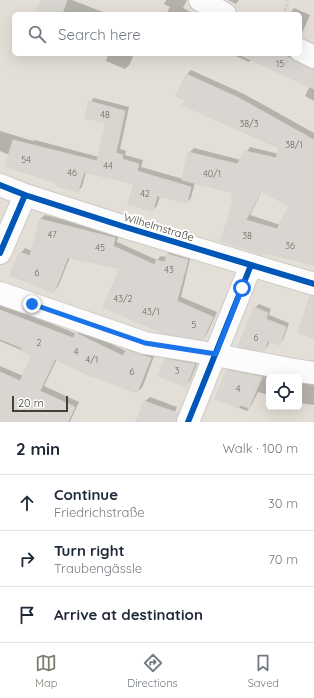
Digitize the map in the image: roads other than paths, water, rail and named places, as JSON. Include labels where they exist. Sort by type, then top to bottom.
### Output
[{"type":"street","points":[[200,0],[221,12]]},
{"type":"street","points":[[302,51],[314,57]]},
{"type":"street","name":"Wilhelmstraße","points":[[0,185],[25,195],[314,284]]},
{"type":"street","points":[[0,253],[25,195]]},
{"type":"street","points":[[188,422],[250,265]]},
{"type":"street","points":[[0,293],[145,343],[216,354],[314,373]]}]
